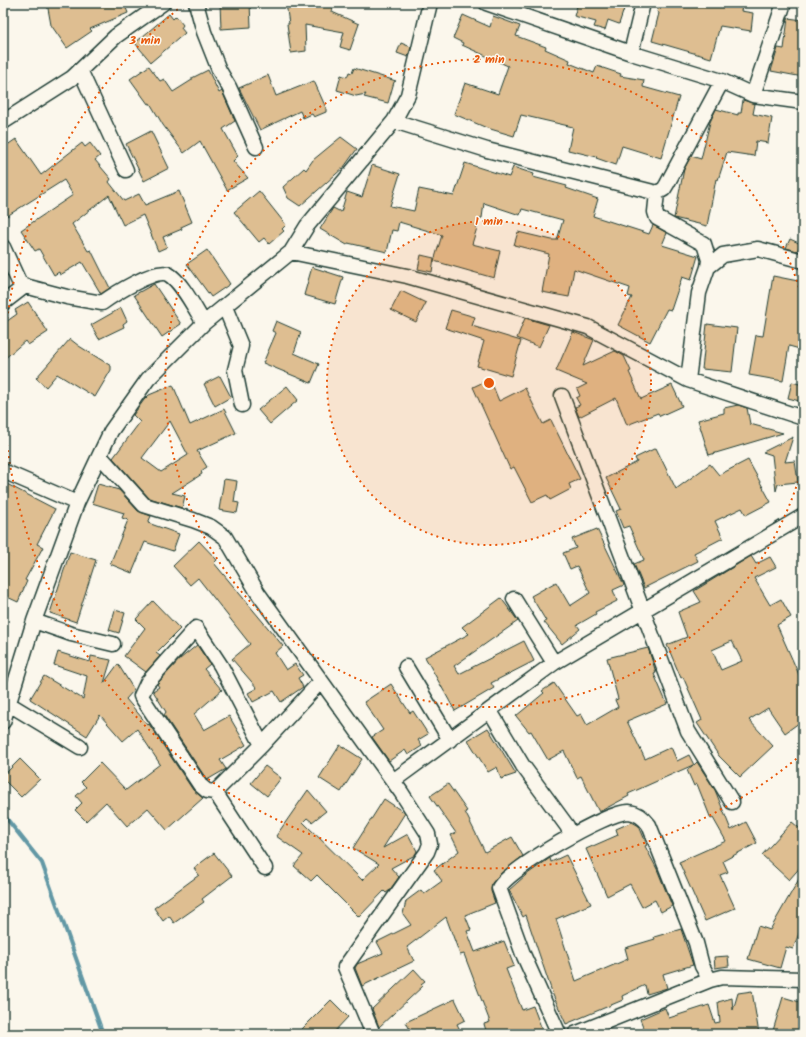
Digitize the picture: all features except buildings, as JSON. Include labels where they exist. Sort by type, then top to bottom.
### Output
[{"type":"street","points":[[3,122],[72,78],[116,36],[163,3]]},
{"type":"street","points":[[196,3],[204,32],[219,70],[229,87],[256,147]]},
{"type":"street","points":[[3,722],[34,621],[77,503],[111,431],[148,379],[204,323],[291,252],[307,226],[394,122],[408,95],[430,3]]},
{"type":"street","points":[[631,53],[643,3]]},
{"type":"street","points":[[753,95],[784,3]]},
{"type":"street","points":[[494,4],[631,53],[722,81],[753,95],[803,102]]},
{"type":"street","points":[[80,70],[126,170]]},
{"type":"street","points":[[394,122],[486,150],[657,193],[664,189],[667,184],[722,81]]},
{"type":"street","points":[[657,193],[655,212],[657,218],[723,255]]},
{"type":"street","points":[[688,380],[699,293],[708,267],[704,244]]},
{"type":"street","points":[[3,247],[20,282],[26,286],[67,297],[102,303],[128,287],[161,272],[168,274],[177,282],[204,323]]},
{"type":"street","points":[[708,267],[723,255],[758,249],[803,261]]},
{"type":"street","points":[[291,252],[407,276],[588,327],[688,380],[803,418]]},
{"type":"street","points":[[3,303],[26,286]]},
{"type":"street","points":[[225,307],[241,346],[234,370],[242,405]]},
{"type":"street","points":[[562,396],[688,731],[732,802]]},
{"type":"street","points":[[100,456],[144,505],[211,527],[225,537],[258,593],[320,682],[393,781],[428,834],[430,844],[427,852],[345,967],[373,1034]]},
{"type":"street","points":[[3,471],[77,503]]},
{"type":"street","points":[[393,781],[554,663],[803,516]]},
{"type":"street","points":[[514,599],[554,663]]},
{"type":"street","points":[[34,621],[71,634],[113,644]]},
{"type":"street","points":[[262,745],[220,666],[196,628],[148,683],[141,696],[200,785],[207,791],[215,792],[265,868]]},
{"type":"street","points":[[406,667],[450,740]]},
{"type":"street","points":[[215,792],[262,745],[320,682]]},
{"type":"street","points":[[9,704],[80,747]]},
{"type":"street","points":[[490,711],[524,766],[567,826],[571,835]]},
{"type":"street","points":[[559,1034],[523,954],[499,888],[509,876],[571,835],[585,827],[619,814],[628,812],[643,817],[649,825],[696,943],[702,966],[710,980]]},
{"type":"street","points":[[575,1034],[710,980],[722,977],[801,976]]},
{"type":"waterway","points":[[3,814],[42,863],[103,1034]]}]
